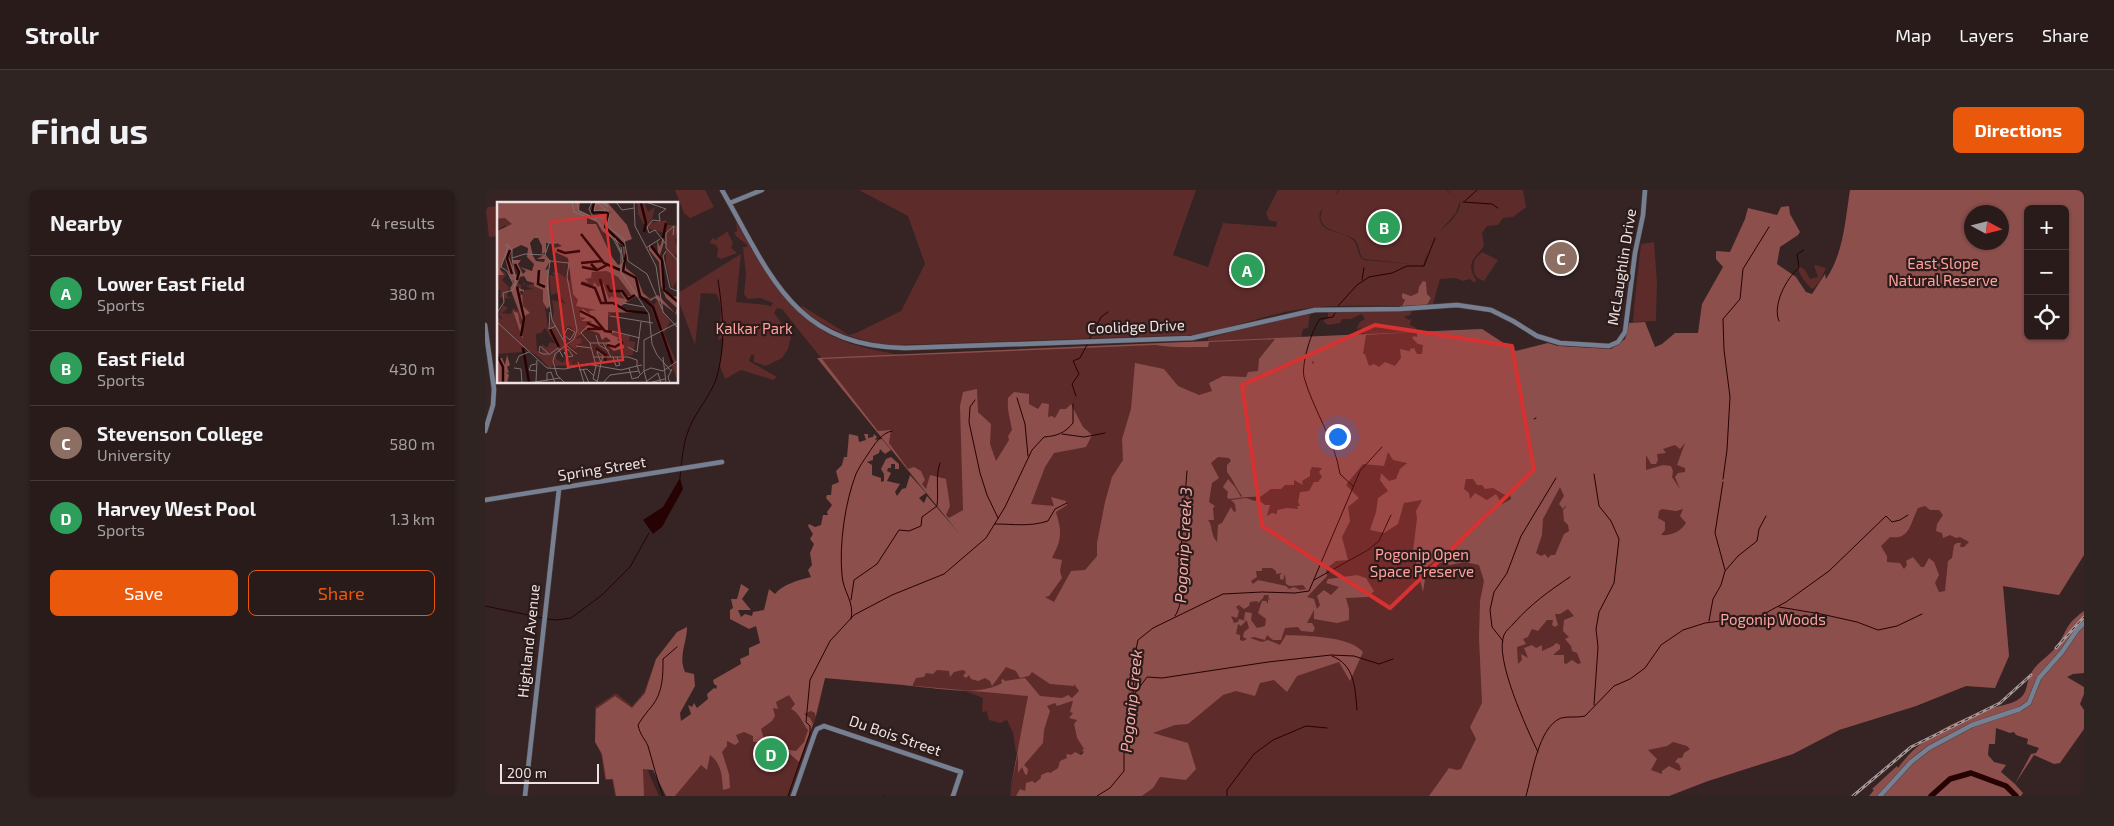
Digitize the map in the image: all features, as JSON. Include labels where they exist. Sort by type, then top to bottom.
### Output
[{"type":"street","name":"Coolidge Drive","points":[[722,190],[761,260],[785,298],[803,314],[825,329],[848,339],[874,346],[920,348],[1192,338],[1310,310],[1400,310],[1457,305],[1491,310],[1513,320],[1537,336],[1556,343],[1600,347],[1614,344]]},
{"type":"street","points":[[730,203],[762,190]]},
{"type":"street","name":"McLaughlin Drive","points":[[1614,344],[1621,339],[1626,327],[1635,253],[1644,210],[1645,190]]},
{"type":"street","points":[[485,325],[494,388],[493,405],[485,431]]},
{"type":"street","name":"Spring Street","points":[[485,500],[722,462]]},
{"type":"street","name":"Highland Avenue","points":[[525,796],[559,489]]},
{"type":"street","points":[[1879,796],[1911,762],[1929,748],[1971,725],[2029,703],[2043,673],[2084,623]]},
{"type":"street","name":"Du Bois Street","points":[[793,796],[815,733],[821,726],[828,726],[961,772],[953,796]]},
{"type":"highlighted area","points":[[1375,325],[1512,346],[1534,470],[1390,608],[1262,526],[1242,385]]},
{"type":"green space","points":[[675,190],[705,190],[714,207],[690,218],[684,213]]},
{"type":"green space","points":[[859,190],[1196,190],[1173,255],[1208,267],[1223,223],[1276,227],[1277,222],[1269,220],[1266,213],[1278,190],[1338,190],[1335,196],[1339,190],[1446,190],[1457,198],[1447,190],[1523,190],[1526,207],[1513,217],[1503,218],[1498,225],[1487,226],[1482,233],[1484,246],[1471,265],[1476,280],[1475,283],[1470,279],[1463,281],[1455,278],[1440,279],[1433,304],[1427,305],[1431,298],[1427,294],[1426,282],[1419,287],[1419,293],[1411,296],[1404,293],[1402,298],[1405,300],[1402,306],[1314,307],[1275,314],[1220,330],[1193,335],[898,345],[871,342],[846,335],[823,324],[801,308],[802,306],[849,335],[901,311],[925,264],[908,216]],"holes":[[[1460,201],[1458,212],[1438,233],[1456,213]],[[1324,208],[1322,211],[1322,223],[1331,230],[1322,225],[1320,212]],[[1343,234],[1354,239],[1364,259],[1422,265],[1364,260],[1360,256],[1353,240]]]},
{"type":"green space","name":"Pogonip Woods","points":[[1850,190],[2084,190],[2084,555],[2059,595],[2003,586],[2009,656],[1995,688],[1966,686],[1916,706],[1839,730],[1793,754],[1708,781],[1669,796],[1429,796],[1449,768],[1461,769],[1476,739],[1470,727],[1482,703],[1479,638],[1480,601],[1484,581],[1479,565],[1465,562],[1450,565],[1434,561],[1427,567],[1423,592],[1413,551],[1417,518],[1416,511],[1422,500],[1404,503],[1398,524],[1384,533],[1370,530],[1378,498],[1388,491],[1380,480],[1381,473],[1389,481],[1396,479],[1400,469],[1407,463],[1393,460],[1388,452],[1384,466],[1363,464],[1346,485],[1359,498],[1348,507],[1350,521],[1342,537],[1348,560],[1336,561],[1326,569],[1327,576],[1307,597],[1314,599],[1317,609],[1320,605],[1317,596],[1324,590],[1331,595],[1339,587],[1326,583],[1328,579],[1357,575],[1366,578],[1374,591],[1368,597],[1346,598],[1349,620],[1337,623],[1314,619],[1314,610],[1307,623],[1312,623],[1315,628],[1313,632],[1301,631],[1298,627],[1285,628],[1281,640],[1273,640],[1267,635],[1265,640],[1254,637],[1250,638],[1262,642],[1268,640],[1280,645],[1286,635],[1327,638],[1348,643],[1363,652],[1350,681],[1339,662],[1297,676],[1287,692],[1274,680],[1260,683],[1255,696],[1236,691],[1223,695],[1188,724],[1175,725],[1153,733],[1188,743],[1196,769],[1186,780],[1160,777],[1153,788],[1142,796],[1016,796],[1020,789],[1025,791],[1026,783],[1032,781],[1035,783],[1041,778],[1041,775],[1050,773],[1058,768],[1060,761],[1067,758],[1066,755],[1071,755],[1075,752],[1081,755],[1084,752],[1077,738],[1074,724],[1077,720],[1069,718],[1073,713],[1070,712],[1072,701],[1057,706],[1055,703],[1047,706],[1050,711],[1044,730],[1043,743],[1024,765],[1028,769],[1027,775],[1022,767],[1018,773],[1018,753],[1009,796],[1028,696],[967,691],[993,687],[1002,683],[1001,680],[1003,679],[1005,681],[1025,678],[1040,696],[1062,698],[1068,695],[1072,698],[1079,691],[1074,684],[1074,686],[1050,684],[1032,672],[1029,676],[1020,678],[1016,671],[1006,667],[992,686],[990,681],[985,678],[978,681],[971,679],[969,675],[966,678],[963,676],[966,672],[963,670],[954,672],[950,677],[949,671],[937,670],[933,674],[926,673],[924,677],[916,678],[913,686],[825,678],[816,715],[811,711],[804,714],[810,718],[813,724],[799,762],[784,749],[796,751],[804,742],[808,730],[799,716],[791,709],[795,704],[789,695],[776,702],[778,709],[773,708],[775,716],[772,721],[761,729],[765,742],[753,742],[753,736],[744,732],[736,735],[739,742],[735,745],[727,741],[727,746],[722,752],[729,774],[730,788],[723,790],[719,767],[710,755],[707,770],[701,765],[675,796],[666,796],[653,770],[643,769],[644,796],[616,796],[613,779],[606,779],[602,754],[595,742],[596,709],[615,696],[632,708],[645,693],[656,659],[677,632],[687,627],[682,660],[685,672],[694,674],[695,686],[680,713],[681,721],[691,714],[688,705],[692,707],[694,703],[697,708],[708,699],[707,694],[714,688],[716,689],[717,686],[713,680],[741,664],[740,659],[749,655],[749,648],[760,643],[756,626],[749,629],[730,619],[730,610],[733,608],[731,599],[737,599],[741,584],[749,589],[742,599],[751,610],[738,610],[741,617],[745,614],[752,616],[753,612],[764,610],[769,589],[775,594],[787,585],[811,577],[808,570],[812,565],[810,553],[814,544],[810,539],[813,534],[808,526],[809,524],[815,527],[821,525],[823,515],[828,515],[827,512],[832,505],[826,498],[827,495],[831,495],[832,485],[839,482],[836,471],[842,465],[844,457],[847,457],[849,434],[858,436],[859,442],[866,440],[864,434],[868,434],[868,438],[873,437],[874,434],[877,437],[875,440],[882,439],[891,450],[885,454],[880,449],[879,453],[873,456],[873,460],[867,462],[872,465],[872,475],[881,478],[881,482],[884,481],[884,474],[881,469],[886,459],[891,457],[899,464],[899,469],[895,469],[895,464],[891,464],[891,468],[888,468],[887,471],[891,473],[887,481],[900,484],[895,492],[897,496],[902,489],[906,488],[910,475],[926,493],[919,498],[924,503],[927,496],[958,532],[817,358],[1482,329],[1516,351],[1548,343],[1558,346],[1611,349],[1625,339],[1629,323],[1645,322],[1655,347],[1662,344],[1675,333],[1698,333],[1702,304],[1723,267],[1716,259],[1716,251],[1730,252],[1748,208],[1777,215],[1781,207],[1789,206],[1790,214],[1800,232],[1780,247],[1777,264],[1796,277],[1806,292],[1812,294],[1825,274],[1826,279],[1832,269],[1843,236]],"holes":[[[1417,332],[1417,337],[1414,336],[1412,338],[1418,344],[1423,345],[1422,354],[1417,354],[1414,348],[1410,349],[1409,354],[1409,351],[1400,349],[1401,358],[1395,366],[1385,362],[1379,367],[1374,364],[1369,366],[1365,354],[1363,354],[1366,335]],[[1275,339],[1259,359],[1258,371],[1248,372],[1246,377],[1223,376],[1209,383],[1212,391],[1199,395],[1178,386],[1164,369],[1135,363],[1131,409],[1122,439],[1123,460],[1112,477],[1105,502],[1097,543],[1097,556],[1085,570],[1071,571],[1054,602],[1045,597],[1049,596],[1062,578],[1060,571],[1062,560],[1052,558],[1058,546],[1060,535],[1056,512],[1067,505],[1066,501],[1051,497],[1054,506],[1031,504],[1045,467],[1054,453],[1086,447],[1092,435],[1083,427],[1071,404],[1066,409],[1060,409],[1055,418],[1052,416],[1048,417],[1049,404],[1042,403],[1038,409],[1029,404],[1029,394],[1014,392],[1008,398],[1008,411],[1012,430],[1008,436],[1009,440],[996,461],[990,444],[991,424],[978,412],[977,389],[963,392],[960,406],[963,510],[949,518],[946,515],[950,506],[946,479],[930,475],[926,489],[922,484],[925,480],[921,471],[914,467],[908,469],[889,443],[891,430],[878,431],[822,359],[1155,345],[1208,347],[1209,342]],[[1685,443],[1677,465],[1685,468],[1685,472],[1678,473],[1675,477],[1680,489],[1672,477],[1673,471],[1671,466],[1663,465],[1646,470],[1646,455],[1651,464],[1656,464],[1658,460],[1657,454],[1666,453],[1663,449],[1675,445],[1680,449]],[[1218,457],[1229,458],[1231,461],[1227,465],[1227,472],[1242,496],[1228,479],[1223,487],[1228,492],[1227,497],[1229,499],[1260,497],[1271,489],[1281,489],[1285,485],[1294,485],[1294,480],[1303,485],[1302,481],[1310,476],[1312,467],[1322,468],[1319,472],[1322,477],[1318,482],[1314,482],[1309,491],[1300,492],[1298,502],[1300,506],[1297,506],[1298,509],[1287,508],[1277,510],[1277,514],[1272,513],[1267,516],[1270,505],[1265,505],[1257,499],[1255,501],[1246,498],[1231,500],[1235,504],[1236,511],[1234,512],[1231,507],[1222,523],[1218,525],[1217,542],[1208,520],[1214,520],[1213,508],[1215,506],[1209,502],[1212,483],[1219,478],[1211,463]],[[1466,479],[1473,479],[1477,485],[1482,485],[1485,489],[1493,488],[1505,495],[1510,492],[1511,499],[1502,504],[1496,494],[1487,500],[1475,493],[1470,499],[1469,493],[1464,489]],[[1560,487],[1564,496],[1559,504],[1563,509],[1566,507],[1563,510],[1564,521],[1568,525],[1569,531],[1564,534],[1555,555],[1551,555],[1548,558],[1545,554],[1541,556],[1536,553],[1542,535],[1543,519]],[[1925,506],[1930,510],[1939,510],[1943,515],[1937,524],[1936,531],[1942,533],[1943,538],[1950,535],[1956,538],[1960,537],[1969,542],[1964,547],[1960,547],[1961,543],[1954,545],[1952,558],[1948,561],[1945,591],[1939,592],[1935,583],[1939,575],[1934,562],[1929,558],[1924,567],[1921,567],[1913,557],[1906,561],[1907,565],[1904,569],[1900,563],[1887,562],[1887,556],[1881,546],[1890,537],[1902,536],[1909,530],[1918,508]],[[1662,509],[1676,511],[1683,509],[1680,516],[1686,523],[1679,531],[1669,535],[1661,535],[1665,530],[1665,522],[1658,518],[1659,511]],[[1262,568],[1272,568],[1276,571],[1276,574],[1282,573],[1280,579],[1283,580],[1285,574],[1286,584],[1290,586],[1303,585],[1306,589],[1300,590],[1294,587],[1289,589],[1286,586],[1258,580],[1253,584],[1251,581],[1257,577],[1256,571],[1262,571]],[[1264,595],[1269,595],[1268,597],[1271,600],[1268,599],[1268,604],[1266,601],[1262,601],[1258,613],[1266,619],[1265,626],[1257,628],[1251,620],[1252,613],[1245,612],[1244,620],[1247,621],[1249,628],[1244,632],[1243,637],[1247,639],[1240,640],[1240,635],[1236,634],[1238,624],[1241,626],[1246,621],[1239,619],[1238,622],[1234,623],[1231,616],[1237,618],[1239,611],[1236,607],[1239,605],[1244,609],[1249,606],[1250,602],[1257,601],[1258,603]],[[1568,609],[1574,616],[1564,620],[1563,631],[1569,637],[1565,639],[1571,646],[1572,651],[1577,653],[1581,663],[1578,664],[1572,660],[1566,664],[1564,663],[1564,655],[1553,655],[1560,649],[1560,645],[1556,643],[1542,651],[1542,645],[1536,648],[1532,645],[1524,648],[1528,658],[1521,654],[1522,660],[1518,664],[1517,647],[1526,644],[1523,639],[1528,637],[1532,629],[1538,631],[1547,620],[1553,620],[1552,625],[1555,627],[1558,625],[1555,614],[1560,614]],[[1673,742],[1687,746],[1690,749],[1684,753],[1682,758],[1678,758],[1675,762],[1679,764],[1681,769],[1679,771],[1669,766],[1662,771],[1662,774],[1651,770],[1657,759],[1648,750],[1667,746]]]},
{"type":"green space","points":[[497,206],[497,236],[489,237],[486,211],[488,207]]},
{"type":"green space","name":"Pogonip Woods","points":[[736,222],[780,292],[808,320],[825,332],[844,341],[899,355],[1208,342],[1208,338],[1281,319],[1310,314],[1308,328],[1303,329],[1301,338],[1365,335],[1360,327],[1358,331],[1357,327],[1365,319],[1362,314],[1351,319],[1342,319],[1340,323],[1328,325],[1323,321],[1328,318],[1328,312],[1412,311],[1410,315],[1404,317],[1409,320],[1411,319],[1410,325],[1416,328],[1417,332],[1482,329],[1516,351],[1548,343],[1612,375],[1964,245],[1964,250],[2003,250],[2024,322],[2024,340],[2065,340],[2084,555],[2059,595],[2003,586],[2009,656],[1995,688],[1966,686],[1916,706],[1839,730],[1793,754],[1708,781],[1669,796],[1100,796],[1134,721],[1074,712],[1077,720],[1074,724],[1077,738],[1084,752],[1063,760],[1058,768],[1035,783],[1026,785],[1025,791],[1020,792],[1016,796],[1010,796],[1018,749],[1016,753],[1013,733],[1007,720],[1000,723],[989,720],[986,710],[984,713],[982,711],[983,698],[965,691],[825,678],[817,714],[788,796],[667,796],[655,768],[647,769],[659,796],[615,796],[612,780],[605,780],[601,754],[595,741],[595,707],[616,693],[632,706],[644,692],[653,668],[677,731],[965,540],[817,358],[821,358],[782,309],[777,308],[774,313],[791,336],[788,349],[782,358],[766,366],[754,362],[754,354],[751,355],[749,361],[777,377],[773,380],[741,370],[725,379],[720,366],[724,339],[718,340],[721,310],[716,294],[701,293],[695,345],[679,302],[679,292],[741,254],[736,302],[768,305],[770,307],[773,303],[760,298],[748,299],[744,294],[746,274],[743,247],[748,247],[734,233],[737,231]]},
{"type":"green space","points":[[727,231],[733,243],[731,248],[737,253],[721,259],[717,257],[718,249],[716,245],[710,243],[712,238],[717,240]]},
{"type":"green space","points":[[1654,242],[1657,282],[1656,321],[1633,322],[1641,244]]},
{"type":"green space","points":[[1482,252],[1498,260],[1484,281],[1478,278],[1474,270],[1475,259]]},
{"type":"green space","points":[[1799,266],[1805,270],[1810,279],[1818,277],[1814,266],[1826,268],[1820,281],[1813,289],[1804,280],[1798,268]]},
{"type":"green space","points":[[1423,281],[1426,282],[1427,294],[1431,298],[1427,305],[1402,306],[1405,300],[1402,298],[1403,293],[1411,296],[1418,293]]},
{"type":"green space","points":[[2084,611],[2084,673],[2073,674],[2067,677],[2084,687],[2084,694],[2080,704],[2084,710],[2084,729],[2060,763],[2054,764],[2034,755],[2015,784],[2023,793],[2021,796],[1869,796],[1874,790],[1872,789],[1897,766],[1898,768],[1926,740],[1949,726],[1990,709],[2012,703],[2022,697],[2033,671],[2056,647],[2070,624]],"holes":[[[1996,728],[2010,733],[2014,732],[2016,735],[2028,739],[2027,744],[2039,748],[2036,753],[2031,754],[2015,784],[2001,772],[2006,765],[1994,762],[1988,755],[1989,744],[1995,744]]]},
{"type":"shaded area","points":[[680,478],[683,489],[662,527],[653,534],[643,520],[663,507]]},
{"type":"waterway","points":[[1465,201],[1477,190]]},
{"type":"waterway","points":[[1463,202],[1492,204],[1498,208]]},
{"type":"waterway","points":[[1723,479],[1727,450],[1730,397],[1724,350],[1723,319],[1740,299],[1743,269],[1769,227]]},
{"type":"waterway","points":[[1338,306],[1357,285],[1369,277],[1392,273],[1407,266],[1424,266],[1435,238]]},
{"type":"waterway","points":[[1779,321],[1777,308],[1781,293],[1789,278],[1799,268],[1797,254],[1804,250]]},
{"type":"waterway","points":[[1362,280],[1364,268]]},
{"type":"waterway","points":[[680,478],[683,449],[689,429],[714,385],[719,367],[723,330],[718,280]]},
{"type":"waterway","points":[[1089,340],[1101,317],[1108,312]]},
{"type":"waterway","points":[[1335,313],[1333,317],[1320,319],[1317,324],[1311,338],[1303,371],[1308,389],[1334,449],[1340,474],[1353,486]]},
{"type":"waterway","points":[[1076,396],[1072,384],[1079,374],[1073,361],[1080,358],[1088,343]]},
{"type":"waterway","points":[[1017,398],[1025,424],[1028,456]]},
{"type":"waterway","points":[[975,400],[970,407],[969,422],[980,473],[987,495],[998,518]]},
{"type":"waterway","points":[[788,796],[810,733],[810,726],[806,722],[810,680],[830,641],[854,615],[892,595],[944,574],[986,538],[1005,507],[1032,450],[1044,437],[1060,433],[1073,423],[1073,404]]},
{"type":"waterway","points":[[851,619],[851,607],[843,581],[841,563],[846,510],[852,485],[863,461],[878,440],[884,434],[892,431]]},
{"type":"waterway","points":[[1062,434],[1084,437],[1105,433]]},
{"type":"waterway","name":"Pogonip Creek","points":[[1097,796],[1110,788],[1124,771],[1124,743],[1133,696],[1135,654],[1138,640],[1153,628],[1223,594],[1295,593],[1309,591],[1360,471],[1382,447]]},
{"type":"waterway","points":[[851,600],[854,580],[877,564],[899,530],[909,531],[921,526],[922,517],[937,506],[940,463]]},
{"type":"waterway","name":"Pogonip Creek 3","points":[[1175,616],[1180,601],[1182,584],[1181,548],[1187,471]]},
{"type":"waterway","points":[[1594,474],[1599,506],[1611,521],[1619,539],[1614,583],[1599,612],[1596,629],[1598,647],[1594,705]]},
{"type":"waterway","points":[[1503,641],[1492,627],[1490,610],[1494,592],[1507,573],[1521,536],[1556,478]]},
{"type":"waterway","points":[[1723,482],[1715,533],[1725,570]]},
{"type":"waterway","points":[[995,524],[1028,525],[1048,521],[1055,509],[1067,503]]},
{"type":"waterway","points":[[1314,580],[1368,550],[1379,541],[1391,515]]},
{"type":"waterway","points":[[1526,796],[1541,741],[1553,723],[1561,718],[1585,716],[1614,686],[1630,679],[1645,668],[1661,645],[1683,630],[1705,623],[1760,616],[1786,602],[1829,571],[1886,516],[1892,522],[1908,515]]},
{"type":"waterway","points":[[1709,621],[1713,599],[1721,585],[1725,571],[1738,556],[1757,541],[1759,529],[1766,516]]},
{"type":"waterway","points":[[485,606],[547,619],[571,618],[602,595],[630,567],[649,533]]},
{"type":"waterway","points":[[1538,752],[1507,676],[1502,646],[1504,635],[1520,616],[1570,577]]},
{"type":"waterway","points":[[1779,607],[1857,622],[1878,630],[1897,626],[1922,614]]},
{"type":"waterway","points":[[663,796],[648,746],[638,725],[656,701],[662,678],[663,659],[677,647]]},
{"type":"waterway","points":[[1133,696],[1147,677],[1162,678],[1268,662],[1331,655],[1354,656],[1379,664],[1393,659]]},
{"type":"waterway","points":[[1332,656],[1340,660],[1349,671],[1354,686],[1357,710]]},
{"type":"waterway","points":[[1227,796],[1227,790],[1254,754],[1273,740],[1306,726],[1327,728]]},
{"type":"waterway","points":[[1931,796],[1950,779],[1971,773],[2006,786],[2016,796]]},
{"type":"railway","points":[[2056,648],[2084,617]]},
{"type":"railway","points":[[1853,796],[1911,747],[2000,703],[2031,675]]},
{"type":"place","name":"East Field","points":[[1384,227]]},
{"type":"place","name":"Stevenson College","points":[[1561,258]]},
{"type":"place","name":"Lower East Field","points":[[1247,270]]},
{"type":"place","name":"Harvey West Pool","points":[[771,754]]},
{"type":"park label","name":"East Slope Natural Reserve","points":[[1943,272]]},
{"type":"park label","name":"Kalkar Park","points":[[754,329]]},
{"type":"park label","name":"Pogonip Open Space Preserve","points":[[1422,564]]}]
